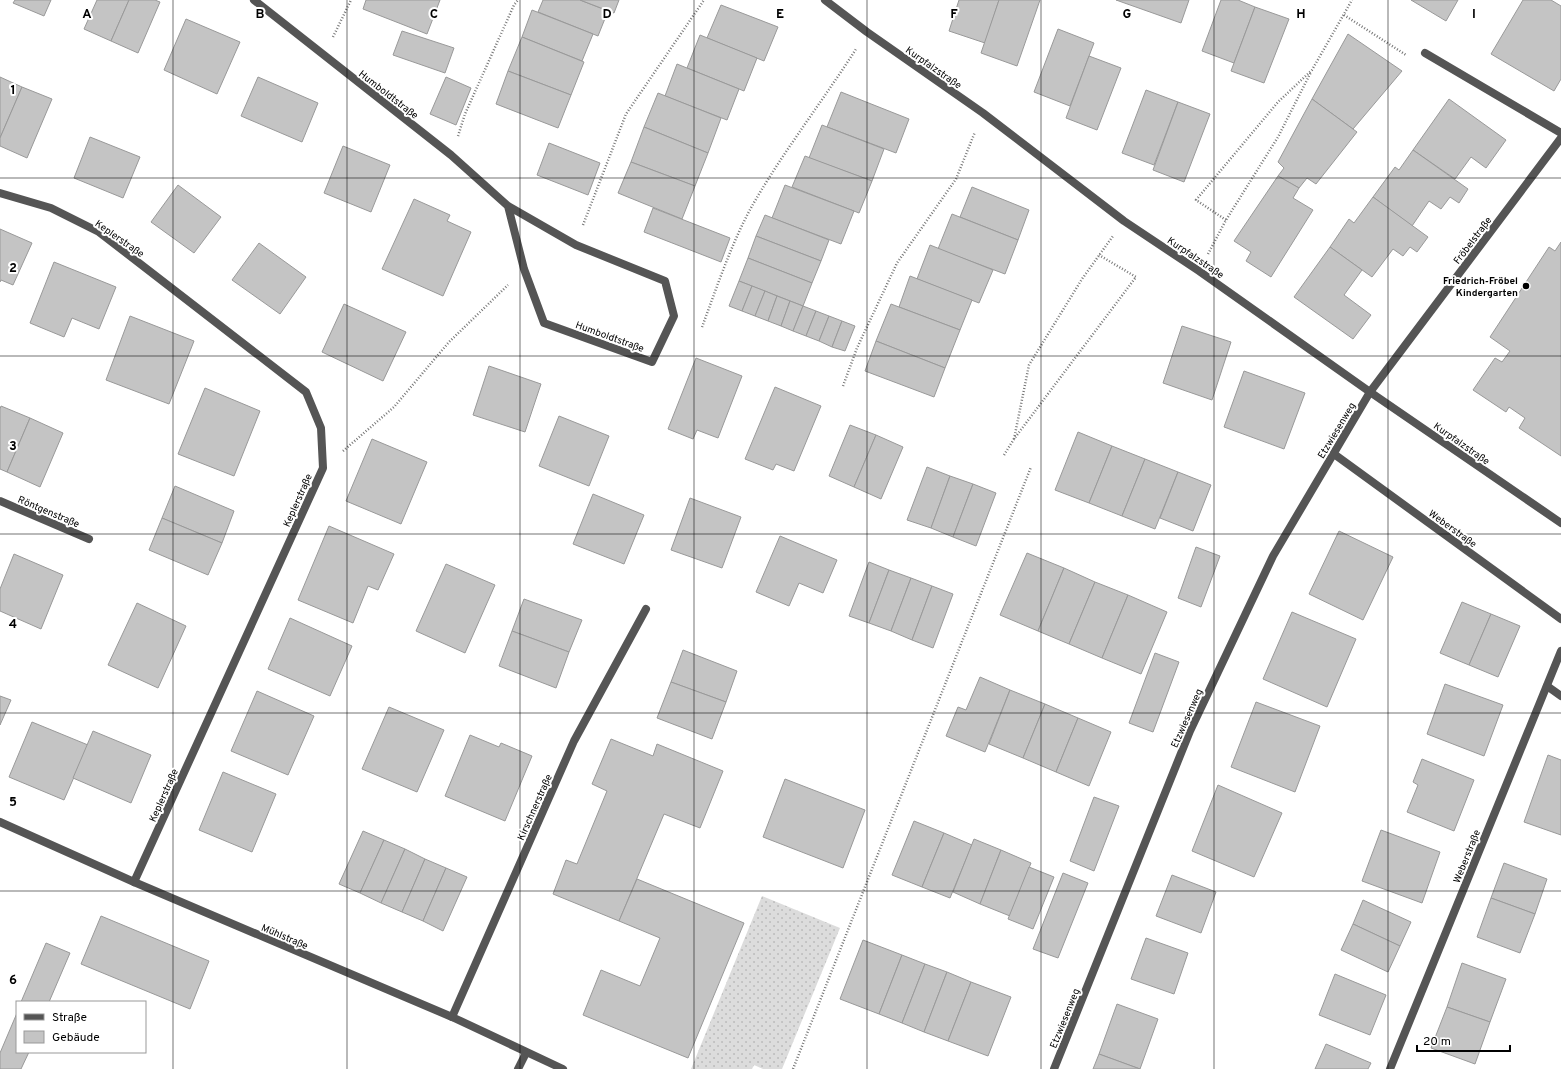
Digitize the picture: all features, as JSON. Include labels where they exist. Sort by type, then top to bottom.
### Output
[{"type":"street","name":"Humboldtstraße","points":[[254,0],[451,155],[508,206],[576,244],[664,281],[674,316],[652,362],[544,323],[524,269],[508,206]]},
{"type":"street","name":"Kurpfalzstraße","points":[[825,0],[867,32],[983,113],[1124,221],[1199,270],[1370,392],[1561,523]]},
{"type":"street","points":[[1425,53],[1561,133]]},
{"type":"street","name":"Fröbelstraße","points":[[1370,392],[1561,138]]},
{"type":"street","name":"Keplerstraße","points":[[0,193],[51,208],[99,232],[306,392],[321,428],[323,468],[134,882]]},
{"type":"street","name":"Etzwiesenweg","points":[[1054,1069],[1190,731],[1273,556],[1370,392]]},
{"type":"street","name":"Weberstraße","points":[[1334,454],[1561,619]]},
{"type":"street","name":"Röntgenstraße","points":[[0,501],[89,539]]},
{"type":"street","name":"Kirschnerstraße","points":[[452,1018],[574,741],[646,609]]},
{"type":"street","name":"Weberstraße","points":[[1390,1069],[1561,651]]},
{"type":"street","points":[[1547,686],[1561,696]]},
{"type":"street","name":"Mühlstraße","points":[[0,822],[134,882],[452,1018],[563,1069]]},
{"type":"street","points":[[518,1069],[526,1053]]},
{"type":"path","points":[[324,56],[351,0]]},
{"type":"path","points":[[466,114],[514,5],[518,0]]},
{"type":"path","points":[[576,244],[626,114],[704,0]]},
{"type":"path","points":[[1199,270],[1226,220],[1278,137],[1312,70],[1352,0]]},
{"type":"path","points":[[1344,15],[1410,57],[1425,53]]},
{"type":"path","points":[[702,327],[721,274],[752,207],[786,151],[867,32]]},
{"type":"path","points":[[1226,220],[1196,200],[1278,102],[1312,70]]},
{"type":"path","points":[[843,386],[857,348],[897,263],[956,179],[983,113]]},
{"type":"path","points":[[1014,439],[1029,365],[1082,279],[1124,221]]},
{"type":"path","points":[[1004,455],[1014,439],[1136,277],[1099,256]]},
{"type":"path","points":[[323,468],[394,407],[449,342],[524,269]]},
{"type":"path","points":[[793,1069],[1031,467]]},
{"type":"shaded area","points":[[762,896],[840,928],[782,1069],[763,1069],[754,1065],[752,1069],[691,1069]]},
{"type":"building","points":[[15,0],[51,0],[44,16],[13,3]]},
{"type":"building","points":[[97,0],[129,0],[111,41],[84,29]]},
{"type":"building","points":[[129,0],[155,0],[160,2],[138,53],[111,41]]},
{"type":"building","points":[[366,0],[440,0],[427,34],[363,9]]},
{"type":"building","points":[[543,0],[580,0],[608,11],[598,36],[538,12]]},
{"type":"building","points":[[580,0],[619,0],[614,13]]},
{"type":"building","points":[[959,0],[999,0],[985,43],[949,31]]},
{"type":"building","points":[[999,0],[1040,0],[1017,66],[981,53]]},
{"type":"building","points":[[1116,0],[1189,0],[1181,23]]},
{"type":"building","points":[[1221,0],[1238,0],[1255,7],[1234,63],[1202,51]]},
{"type":"building","points":[[1411,0],[1458,0],[1446,21]]},
{"type":"building","points":[[1523,0],[1551,0],[1561,6],[1561,79],[1554,91],[1491,54]]},
{"type":"building","points":[[721,5],[778,27],[764,61],[707,38]]},
{"type":"building","points":[[1255,7],[1289,19],[1264,83],[1231,71]]},
{"type":"building","points":[[532,10],[593,34],[582,61],[522,37]]},
{"type":"building","points":[[186,19],[240,42],[217,94],[164,70]]},
{"type":"building","points":[[1058,29],[1094,43],[1070,106],[1034,92]]},
{"type":"building","points":[[402,31],[454,48],[445,73],[393,55]]},
{"type":"building","points":[[1348,34],[1402,71],[1353,129],[1312,99]]},
{"type":"building","points":[[700,35],[757,58],[744,91],[687,68]]},
{"type":"building","points":[[522,37],[584,62],[571,95],[508,71]]},
{"type":"building","points":[[1089,56],[1121,68],[1097,130],[1066,118]]},
{"type":"building","points":[[677,64],[739,89],[727,120],[665,96]]},
{"type":"building","points":[[508,71],[571,95],[558,128],[496,104]]},
{"type":"building","points":[[0,77],[22,87],[0,138]]},
{"type":"building","points":[[258,77],[318,103],[302,142],[241,116]]},
{"type":"building","points":[[446,77],[471,88],[456,125],[430,114]]},
{"type":"building","points":[[22,87],[52,99],[27,158],[0,146],[0,138]]},
{"type":"building","points":[[1146,90],[1178,102],[1154,165],[1122,153]]},
{"type":"building","points":[[841,92],[909,119],[896,153],[827,127]]},
{"type":"building","points":[[658,93],[721,118],[708,153],[644,127]]},
{"type":"building","points":[[1312,99],[1357,132],[1316,184],[1307,178],[1299,188],[1278,176],[1284,168],[1278,162]]},
{"type":"building","points":[[1449,99],[1506,140],[1486,168],[1471,157],[1455,179],[1413,150]]},
{"type":"building","points":[[1178,102],[1210,114],[1184,182],[1153,170]]},
{"type":"building","points":[[822,125],[884,149],[872,181],[809,158]]},
{"type":"building","points":[[644,127],[708,153],[695,186],[631,162]]},
{"type":"building","points":[[90,137],[140,157],[123,198],[74,178]]},
{"type":"building","points":[[549,143],[600,163],[588,195],[537,175]]},
{"type":"building","points":[[343,146],[390,165],[371,212],[324,193]]},
{"type":"building","points":[[1413,150],[1468,189],[1459,203],[1450,197],[1441,209],[1429,201],[1412,226],[1373,197],[1395,167],[1399,170]]},
{"type":"building","points":[[805,156],[872,181],[859,213],[792,187]]},
{"type":"building","points":[[631,162],[695,186],[682,219],[618,193]]},
{"type":"building","points":[[1278,176],[1299,188],[1293,198],[1313,210],[1271,277],[1246,261],[1251,252],[1234,241]]},
{"type":"building","points":[[178,185],[221,217],[194,253],[151,222]]},
{"type":"building","points":[[785,185],[854,211],[841,244],[772,218]]},
{"type":"building","points":[[972,187],[1029,210],[1018,240],[960,217]]},
{"type":"building","points":[[1373,197],[1428,237],[1417,252],[1410,247],[1403,256],[1393,249],[1372,277],[1330,247],[1349,219],[1354,223]]},
{"type":"building","points":[[414,199],[450,215],[447,221],[471,232],[443,296],[382,269]]},
{"type":"building","points":[[653,208],[730,238],[721,262],[644,232]]},
{"type":"building","points":[[952,214],[1018,240],[1005,274],[938,249]]},
{"type":"building","points":[[765,215],[829,240],[821,261],[756,236]]},
{"type":"building","points":[[0,229],[32,243],[13,285],[1,280],[0,282]]},
{"type":"building","points":[[756,236],[821,261],[812,283],[748,258]]},
{"type":"building","points":[[1561,242],[1561,456],[1519,428],[1525,418],[1509,407],[1506,412],[1473,390],[1495,358],[1502,362],[1510,351],[1490,337],[1549,247],[1555,251]]},
{"type":"building","points":[[259,243],[306,277],[280,314],[232,280]]},
{"type":"building","points":[[930,245],[993,270],[979,303],[917,279]]},
{"type":"building","points":[[1330,247],[1362,270],[1344,295],[1371,315],[1353,339],[1294,297]]},
{"type":"building","points":[[748,258],[812,283],[803,306],[739,281]]},
{"type":"building","points":[[54,262],[116,287],[99,329],[72,318],[64,337],[30,323]]},
{"type":"building","points":[[910,276],[972,300],[960,330],[899,307]]},
{"type":"building","points":[[739,281],[752,286],[742,311],[729,306]]},
{"type":"building","points":[[752,286],[765,291],[755,316],[742,311]]},
{"type":"building","points":[[765,291],[777,296],[768,321],[755,316]]},
{"type":"building","points":[[777,296],[790,301],[781,326],[768,321]]},
{"type":"building","points":[[790,301],[803,306],[793,331],[781,326]]},
{"type":"building","points":[[344,304],[406,332],[383,381],[322,352]]},
{"type":"building","points":[[891,304],[960,330],[945,368],[876,341]]},
{"type":"building","points":[[803,306],[816,311],[806,336],[793,331]]},
{"type":"building","points":[[816,311],[829,316],[819,341],[806,336]]},
{"type":"building","points":[[130,316],[194,341],[169,404],[106,380]]},
{"type":"building","points":[[829,316],[842,321],[832,347],[819,341]]},
{"type":"building","points":[[842,321],[855,326],[845,351],[832,347]]},
{"type":"building","points":[[1182,326],[1231,342],[1212,400],[1163,383]]},
{"type":"building","points":[[876,341],[945,368],[934,397],[865,371]]},
{"type":"building","points":[[696,358],[742,376],[718,438],[697,430],[693,439],[668,429]]},
{"type":"building","points":[[489,366],[541,384],[525,432],[473,415]]},
{"type":"building","points":[[1244,371],[1305,393],[1284,449],[1224,427]]},
{"type":"building","points":[[775,387],[821,406],[794,471],[776,464],[773,470],[745,459]]},
{"type":"building","points":[[205,388],[260,411],[234,476],[178,454]]},
{"type":"building","points":[[1,406],[30,418],[7,472],[0,469]]},
{"type":"building","points":[[559,416],[609,436],[589,486],[539,466]]},
{"type":"building","points":[[30,418],[63,433],[40,487],[7,472]]},
{"type":"building","points":[[850,425],[876,435],[854,487],[829,476]]},
{"type":"building","points":[[1078,432],[1112,446],[1089,503],[1055,490]]},
{"type":"building","points":[[876,435],[903,447],[881,499],[854,487]]},
{"type":"building","points":[[372,439],[427,462],[401,524],[346,501]]},
{"type":"building","points":[[1112,446],[1145,459],[1122,516],[1089,503]]},
{"type":"building","points":[[1145,459],[1178,472],[1155,529],[1122,516]]},
{"type":"building","points":[[927,467],[950,476],[931,528],[907,520]]},
{"type":"building","points":[[1178,472],[1211,485],[1193,531],[1160,518]]},
{"type":"building","points":[[950,476],[973,484],[953,537],[931,528]]},
{"type":"building","points":[[973,484],[996,493],[976,546],[953,537]]},
{"type":"building","points":[[175,486],[234,511],[222,543],[162,518]]},
{"type":"building","points":[[593,494],[644,515],[624,564],[573,544]]},
{"type":"building","points":[[690,498],[741,517],[722,568],[671,550]]},
{"type":"building","points":[[162,518],[222,543],[208,575],[149,550]]},
{"type":"building","points":[[329,526],[394,554],[378,590],[368,586],[353,623],[298,600]]},
{"type":"building","points":[[1339,531],[1393,557],[1363,620],[1309,594]]},
{"type":"building","points":[[780,536],[837,560],[823,593],[799,583],[789,606],[756,592]]},
{"type":"building","points":[[1196,547],[1220,556],[1201,607],[1178,598]]},
{"type":"building","points":[[1027,553],[1064,568],[1038,631],[1000,615]]},
{"type":"building","points":[[14,554],[63,575],[41,629],[0,611],[0,589]]},
{"type":"building","points":[[869,562],[889,570],[869,623],[849,616]]},
{"type":"building","points":[[446,564],[495,585],[465,653],[416,631]]},
{"type":"building","points":[[1064,568],[1095,582],[1069,644],[1038,631]]},
{"type":"building","points":[[889,570],[911,578],[891,631],[869,623]]},
{"type":"building","points":[[911,578],[932,586],[912,640],[891,631]]},
{"type":"building","points":[[1095,582],[1128,595],[1102,658],[1069,644]]},
{"type":"building","points":[[932,586],[953,594],[933,648],[912,640]]},
{"type":"building","points":[[1128,595],[1167,612],[1141,674],[1102,658]]},
{"type":"building","points":[[524,599],[582,620],[569,652],[512,631]]},
{"type":"building","points":[[1462,602],[1491,614],[1469,665],[1440,653]]},
{"type":"building","points":[[137,603],[186,626],[158,688],[108,665]]},
{"type":"building","points":[[1292,612],[1356,639],[1327,707],[1263,679]]},
{"type":"building","points":[[1491,614],[1520,626],[1498,677],[1469,665]]},
{"type":"building","points":[[290,618],[352,646],[330,696],[268,669]]},
{"type":"building","points":[[512,631],[569,652],[556,688],[499,666]]},
{"type":"building","points":[[683,650],[737,671],[726,702],[671,682]]},
{"type":"building","points":[[1155,653],[1179,662],[1153,732],[1129,723]]},
{"type":"building","points":[[980,677],[1010,690],[985,752],[946,736],[958,707],[966,710]]},
{"type":"building","points":[[671,682],[726,702],[712,739],[657,718]]},
{"type":"building","points":[[1445,684],[1503,705],[1484,756],[1427,734]]},
{"type":"building","points":[[1010,690],[1045,704],[1023,758],[989,744]]},
{"type":"building","points":[[257,691],[314,716],[288,775],[231,751]]},
{"type":"building","points":[[0,696],[11,700],[0,725]]},
{"type":"building","points":[[1256,702],[1320,726],[1295,792],[1231,767]]},
{"type":"building","points":[[1045,704],[1078,718],[1056,772],[1023,758]]},
{"type":"building","points":[[389,707],[444,730],[417,792],[362,769]]},
{"type":"building","points":[[1078,718],[1111,732],[1089,786],[1056,772]]},
{"type":"building","points":[[32,722],[88,745],[64,800],[9,777]]},
{"type":"building","points":[[93,731],[151,755],[131,803],[73,778]]},
{"type":"building","points":[[470,735],[499,747],[501,743],[532,756],[505,821],[445,796]]},
{"type":"building","points":[[611,739],[653,756],[657,744],[723,771],[700,828],[664,814],[619,921],[553,894],[566,860],[577,864],[607,791],[592,784]]},
{"type":"building","points":[[1548,755],[1561,760],[1561,835],[1524,822]]},
{"type":"building","points":[[1422,759],[1474,780],[1454,831],[1407,812],[1418,785],[1413,782]]},
{"type":"building","points":[[223,772],[276,794],[252,852],[199,830]]},
{"type":"building","points":[[785,779],[865,810],[843,868],[763,837]]},
{"type":"building","points":[[1218,785],[1282,813],[1254,877],[1192,851]]},
{"type":"building","points":[[1094,797],[1119,806],[1094,871],[1070,861]]},
{"type":"building","points":[[914,821],[944,833],[922,887],[892,875]]},
{"type":"building","points":[[1381,830],[1440,852],[1422,903],[1362,881]]},
{"type":"building","points":[[363,831],[384,840],[360,893],[339,884]]},
{"type":"building","points":[[944,833],[972,845],[950,898],[922,887]]},
{"type":"building","points":[[974,839],[1001,850],[980,904],[953,892]]},
{"type":"building","points":[[384,840],[405,849],[381,903],[360,893]]},
{"type":"building","points":[[405,849],[425,859],[402,912],[381,903]]},
{"type":"building","points":[[1001,850],[1031,863],[1010,916],[980,904]]},
{"type":"building","points":[[425,859],[446,868],[423,921],[402,912]]},
{"type":"building","points":[[1504,863],[1547,879],[1535,914],[1491,898]]},
{"type":"building","points":[[1029,867],[1054,877],[1033,929],[1008,919]]},
{"type":"building","points":[[446,868],[467,877],[443,931],[423,921]]},
{"type":"building","points":[[1063,873],[1088,883],[1058,958],[1033,949]]},
{"type":"building","points":[[1172,875],[1216,892],[1201,933],[1156,916]]},
{"type":"building","points":[[637,879],[744,923],[688,1058],[583,1015],[601,970],[640,986],[660,938],[619,921]]},
{"type":"building","points":[[1491,898],[1535,914],[1520,953],[1477,937]]},
{"type":"building","points":[[1363,900],[1411,922],[1400,946],[1353,924]]},
{"type":"building","points":[[101,916],[209,961],[190,1009],[81,964]]},
{"type":"building","points":[[1353,924],[1400,946],[1388,972],[1341,950]]},
{"type":"building","points":[[1146,938],[1188,953],[1174,994],[1131,979]]},
{"type":"building","points":[[863,940],[902,955],[879,1014],[840,999]]},
{"type":"building","points":[[46,943],[70,953],[49,1001],[21,1001]]},
{"type":"building","points":[[902,955],[925,964],[902,1023],[879,1014]]},
{"type":"building","points":[[1462,963],[1506,979],[1490,1022],[1447,1007]]},
{"type":"building","points":[[925,964],[947,972],[924,1032],[902,1023]]},
{"type":"building","points":[[947,972],[971,982],[948,1041],[924,1032]]},
{"type":"building","points":[[1335,974],[1386,995],[1370,1035],[1319,1015]]},
{"type":"building","points":[[971,982],[1011,997],[988,1056],[948,1041]]},
{"type":"building","points":[[1117,1004],[1158,1019],[1140,1069],[1099,1054]]},
{"type":"building","points":[[1447,1007],[1490,1022],[1475,1064],[1431,1048]]},
{"type":"building","points":[[16,1015],[16,1053],[29,1053],[21,1069],[0,1069],[0,1053]]},
{"type":"building","points":[[1326,1044],[1371,1063],[1368,1069],[1315,1069]]},
{"type":"building","points":[[1099,1054],[1140,1069],[1093,1069]]},
{"type":"place","name":"Friedrich-Fröbel Kindergarten","points":[[1526,286]]}]
